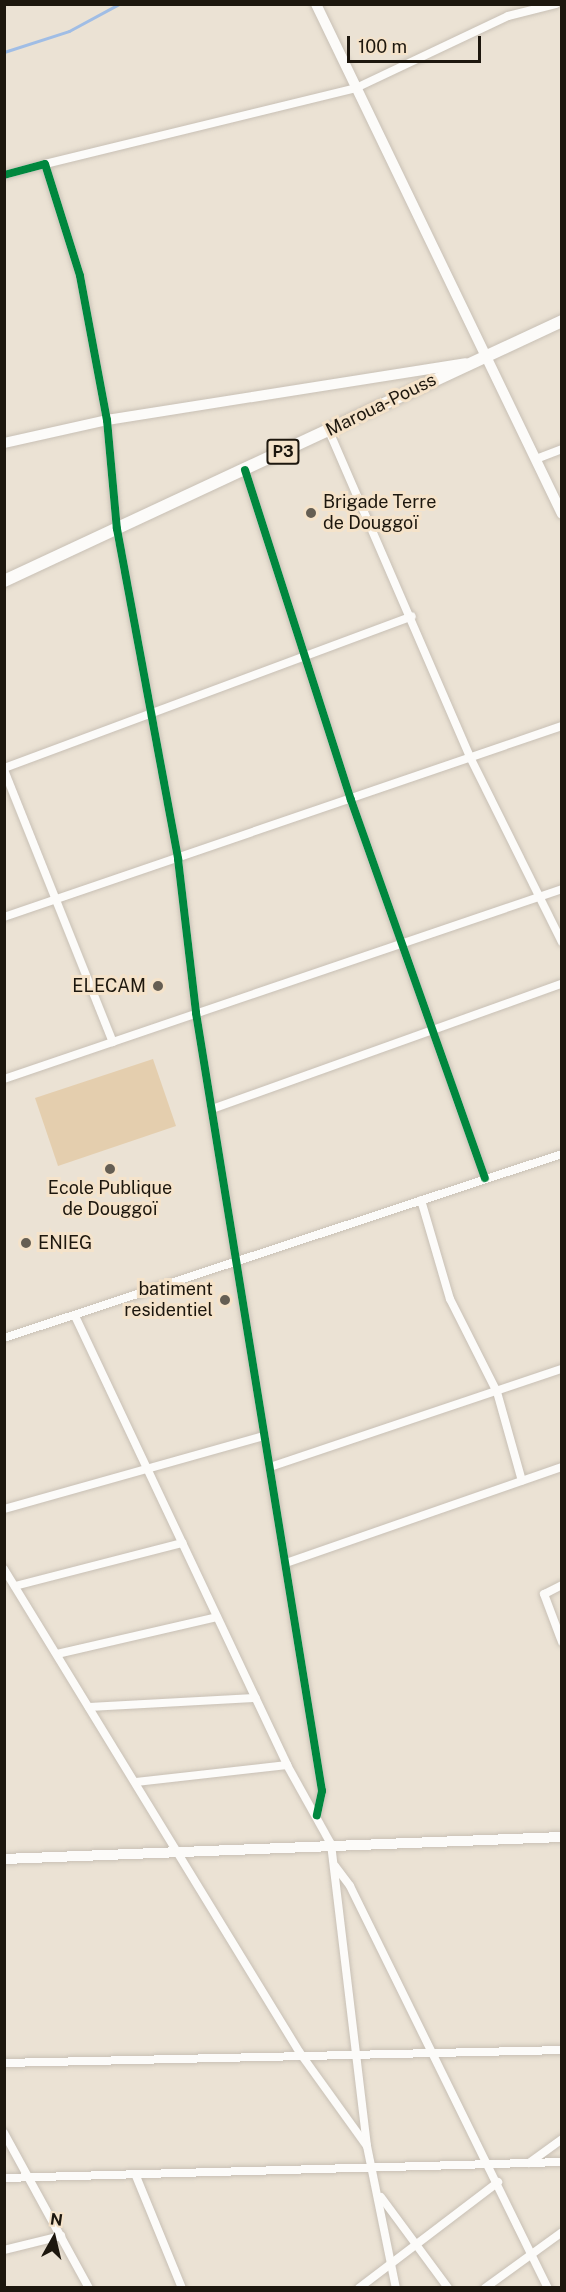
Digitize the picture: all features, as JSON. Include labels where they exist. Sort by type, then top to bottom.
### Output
[{"type":"main road","name":"Maroua-Pouss","points":[[4,582],[329,431],[466,363],[561,321]]},
{"type":"street","points":[[316,4],[561,514]]},
{"type":"street","points":[[4,175],[356,88],[508,16],[556,4]]},
{"type":"street","points":[[45,164],[80,276],[107,420],[117,529],[178,859],[196,1013],[322,1791],[317,1815]]},
{"type":"street","points":[[4,444],[107,420],[466,363]]},
{"type":"street","points":[[329,431],[412,616],[471,759],[561,942]]},
{"type":"street","points":[[536,459],[561,449]]},
{"type":"street","points":[[245,470],[351,800],[485,1178]]},
{"type":"street","points":[[113,1042],[58,899],[4,769],[304,659],[412,616]]},
{"type":"street","points":[[4,917],[471,759],[561,726]]},
{"type":"street","points":[[4,1079],[196,1013],[403,946],[561,889]]},
{"type":"street","points":[[212,1109],[561,984]]},
{"type":"street","points":[[4,1338],[561,1154]]},
{"type":"street","points":[[421,1200],[450,1299],[497,1392],[522,1481]]},
{"type":"street","points":[[75,1316],[150,1467],[287,1765],[317,1815],[331,1844],[358,2052],[367,2146],[375,2171],[396,2288]]},
{"type":"street","points":[[270,1467],[561,1369]]},
{"type":"street","points":[[4,1509],[264,1436]]},
{"type":"street","points":[[286,1563],[561,1467]]},
{"type":"street","points":[[15,1586],[183,1543]]},
{"type":"street","points":[[4,1569],[180,1850],[300,2053],[367,2146]]},
{"type":"street","points":[[561,1585],[544,1594],[561,1642]]},
{"type":"street","points":[[57,1654],[217,1617]]},
{"type":"street","points":[[89,1707],[256,1698]]},
{"type":"street","points":[[136,1782],[287,1765]]},
{"type":"street","points":[[4,1858],[561,1837]]},
{"type":"street","points":[[334,1865],[350,1886],[434,2051],[548,2288]]},
{"type":"street","points":[[4,2063],[300,2053],[561,2050]]},
{"type":"street","points":[[4,2133],[88,2288]]},
{"type":"street","points":[[529,2163],[561,2139]]},
{"type":"street","points":[[4,2178],[375,2171],[561,2162]]},
{"type":"street","points":[[136,2176],[182,2288]]},
{"type":"street","points":[[359,2288],[498,2182]]},
{"type":"street","points":[[379,2195],[448,2288]]},
{"type":"street","points":[[485,2288],[561,2232]]},
{"type":"street","points":[[4,2250],[61,2236]]},
{"type":"shaded area","points":[[153,1059],[176,1126],[58,1166],[35,1098]]},
{"type":"waterway","points":[[4,52],[69,31],[119,4]]},
{"type":"cycle path","points":[[4,175],[45,164],[80,276],[107,420],[117,529],[178,859],[196,1013],[322,1791],[317,1815]]},
{"type":"cycle path","points":[[245,470],[351,800],[485,1178]]},
{"type":"place","name":"Brigade Terre de Douggoï","points":[[311,513]]},
{"type":"place","name":"ELECAM","points":[[158,986]]},
{"type":"place","name":"Ecole Publique de Douggoï","points":[[110,1169]]},
{"type":"place","name":"ENIEG","points":[[26,1243]]},
{"type":"place","name":"batiment residentiel","points":[[225,1300]]}]
